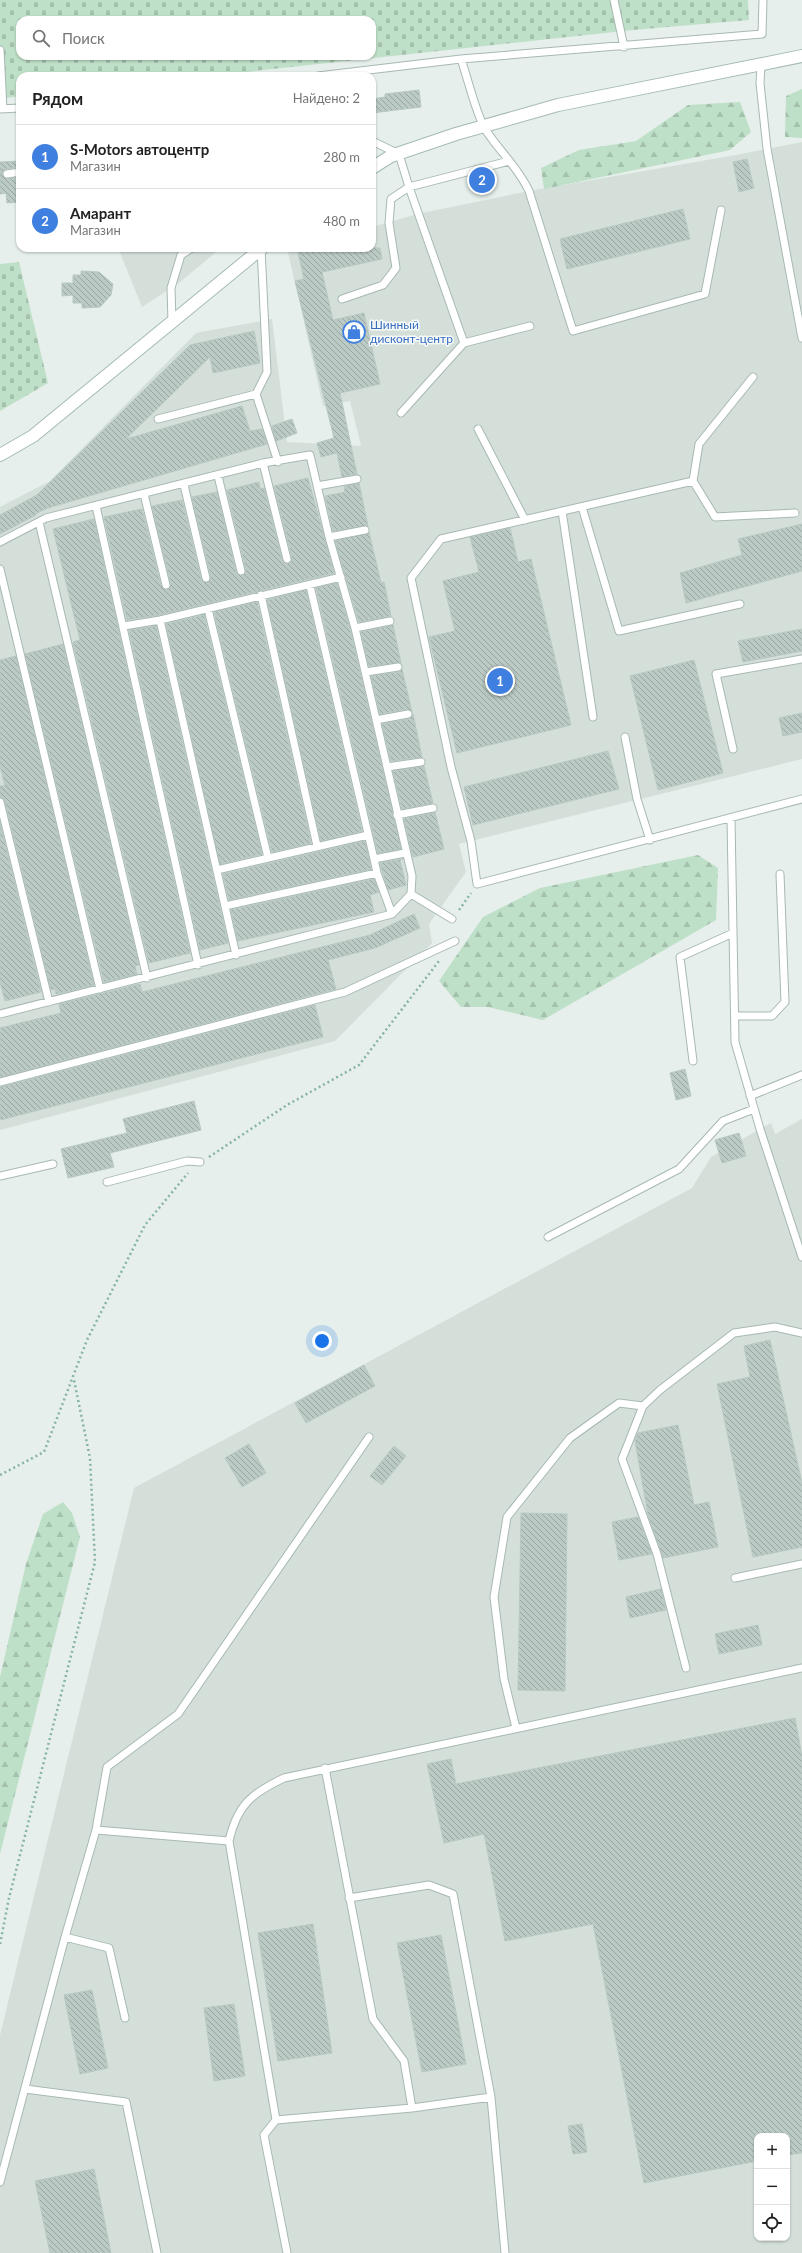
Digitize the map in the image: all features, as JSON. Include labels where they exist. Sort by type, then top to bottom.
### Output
[{"type":"main road","points":[[376,166],[399,154],[484,126],[558,105],[761,66],[802,56]]},
{"type":"main road","points":[[0,455],[33,436],[256,252]]},
{"type":"lane","points":[[614,0],[624,47]]},
{"type":"lane","points":[[352,72],[461,59],[624,47],[762,34],[763,0]]},
{"type":"lane","points":[[0,50],[2,109],[16,108]]},
{"type":"lane","points":[[461,59],[484,126],[498,149],[522,175],[529,191],[573,331],[705,294],[721,210]]},
{"type":"lane","points":[[761,66],[760,83],[767,149],[802,338]]},
{"type":"lane","points":[[376,143],[399,154],[409,187],[464,343]]},
{"type":"lane","points":[[342,299],[383,285],[396,268],[389,223],[390,199],[409,187],[509,161]]},
{"type":"lane","points":[[7,174],[16,173]]},
{"type":"lane","points":[[172,322],[171,288],[181,255],[186,252]]},
{"type":"lane","points":[[261,252],[267,372],[256,394],[278,462]]},
{"type":"lane","points":[[401,413],[464,343],[530,326]]},
{"type":"lane","points":[[753,376],[699,444],[693,481],[715,517],[796,513]]},
{"type":"lane","points":[[158,419],[256,394]]},
{"type":"lane","points":[[478,429],[525,520]]},
{"type":"lane","points":[[0,542],[46,518],[184,485],[263,464],[310,455],[366,672],[405,853],[412,876],[411,894],[392,914],[198,965],[0,1014]]},
{"type":"lane","points":[[263,464],[287,559]]},
{"type":"lane","points":[[218,476],[241,571]]},
{"type":"lane","points":[[317,486],[357,480]]},
{"type":"lane","points":[[693,481],[441,539],[411,578],[451,767],[471,841],[477,884],[650,840],[802,799]]},
{"type":"lane","points":[[184,485],[206,578]]},
{"type":"lane","points":[[144,494],[166,585]]},
{"type":"lane","points":[[96,506],[124,626],[198,965]]},
{"type":"lane","points":[[582,507],[619,631],[740,604]]},
{"type":"lane","points":[[562,511],[593,717]]},
{"type":"lane","points":[[39,522],[147,978]]},
{"type":"lane","points":[[330,536],[365,530]]},
{"type":"lane","points":[[0,569],[100,989]]},
{"type":"lane","points":[[124,626],[160,620],[261,595],[310,586],[341,577]]},
{"type":"lane","points":[[310,586],[377,873],[392,914]]},
{"type":"lane","points":[[261,595],[317,846]]},
{"type":"lane","points":[[208,609],[268,858]]},
{"type":"lane","points":[[160,620],[236,955]]},
{"type":"lane","points":[[355,628],[390,621]]},
{"type":"lane","points":[[734,749],[716,674],[802,659]]},
{"type":"lane","points":[[366,672],[398,667]]},
{"type":"lane","points":[[376,720],[408,714]]},
{"type":"lane","points":[[625,737],[637,799],[650,840]]},
{"type":"lane","points":[[387,768],[420,762]]},
{"type":"lane","points":[[0,802],[49,1002]]},
{"type":"lane","points":[[397,815],[433,808]]},
{"type":"lane","points":[[731,818],[735,1042],[768,1155],[802,1257]]},
{"type":"lane","points":[[217,870],[368,835]]},
{"type":"lane","points":[[374,859],[405,853]]},
{"type":"lane","points":[[225,906],[377,873]]},
{"type":"lane","points":[[735,1016],[772,1016],[785,1002],[780,874]]},
{"type":"lane","points":[[411,894],[452,919]]},
{"type":"lane","points":[[693,1061],[680,957],[733,933]]},
{"type":"lane","points":[[0,1082],[345,992],[454,941]]},
{"type":"lane","points":[[750,1096],[802,1075]]},
{"type":"lane","points":[[548,1237],[678,1169],[723,1121],[754,1109]]},
{"type":"lane","points":[[107,1182],[187,1161],[200,1162]]},
{"type":"lane","points":[[0,1176],[53,1164]]},
{"type":"lane","points":[[686,1668],[657,1554],[622,1459],[643,1406],[660,1390],[734,1332],[775,1327],[802,1333]]},
{"type":"lane","points":[[516,1728],[504,1679],[494,1597],[507,1517],[570,1438],[619,1403],[643,1406]]},
{"type":"lane","points":[[0,2182],[65,1937],[96,1830],[107,1768],[178,1714],[369,1437]]},
{"type":"lane","points":[[735,1578],[802,1564]]},
{"type":"lane","points":[[276,2120],[229,1841],[234,1820],[245,1802],[261,1788],[284,1778],[325,1768],[802,1668]]},
{"type":"lane","points":[[325,1768],[373,2019],[404,2061],[412,2108]]},
{"type":"lane","points":[[96,1830],[229,1841]]},
{"type":"lane","points":[[349,1898],[429,1885],[453,1894],[491,2097],[506,2253]]},
{"type":"lane","points":[[65,1937],[109,1948],[125,2018]]},
{"type":"lane","points":[[25,2089],[126,2102],[157,2253]]},
{"type":"lane","points":[[287,2253],[264,2135],[276,2120],[412,2108],[491,2097]]},
{"type":"path","points":[[452,919],[477,884]]},
{"type":"path","points":[[0,1476],[44,1452],[74,1379],[87,1340],[145,1226],[182,1178],[200,1162],[287,1105],[359,1065],[440,960]]},
{"type":"path","points":[[0,1944],[9,1898],[95,1562],[90,1458],[74,1379]]},
{"type":"shaded area","points":[[802,142],[802,759],[459,844],[466,872],[429,924],[432,943],[335,1041],[0,1130],[0,507],[50,481],[196,333],[272,319],[287,442],[361,446],[350,401],[323,406],[288,252],[376,252],[376,226],[417,214],[529,191]]},
{"type":"shaded area","points":[[120,252],[216,252],[180,282],[142,307]]},
{"type":"shaded area","points":[[802,1119],[802,2253],[0,2253],[0,2035],[134,1488],[692,1188],[711,1157],[771,1123],[775,1134]]},
{"type":"green space","points":[[0,0],[748,0],[749,20],[633,30],[376,58],[376,16],[16,16],[16,60],[356,60],[246,72],[16,72],[16,97],[0,99]]},
{"type":"green space","points":[[802,89],[802,138],[785,137],[786,96]]},
{"type":"green space","points":[[740,102],[751,132],[730,150],[544,189],[541,168],[579,150],[636,141],[688,105]]},
{"type":"green space","points":[[19,262],[48,383],[0,411],[0,264]]},
{"type":"green space","points":[[698,855],[718,868],[716,920],[543,1020],[488,1007],[461,1007],[439,981],[483,917],[540,888]]},
{"type":"green space","points":[[63,1502],[72,1513],[80,1537],[0,1854],[0,1677],[26,1564],[43,1514]]},
{"type":"building","points":[[419,90],[421,107],[376,113],[376,98],[385,97],[385,94]]},
{"type":"building","points":[[747,159],[754,188],[739,192],[733,162]]},
{"type":"building","points":[[16,161],[16,168],[6,169],[2,173],[6,179],[16,178],[16,202],[7,203],[6,193],[0,194],[0,162]]},
{"type":"building","points":[[683,209],[690,239],[567,269],[560,239]]},
{"type":"building","points":[[376,248],[380,248],[382,259],[322,272],[333,320],[364,313],[380,384],[340,393],[357,474],[342,477],[337,453],[321,457],[317,443],[334,438],[295,281],[304,279],[298,252],[376,252]]},
{"type":"building","points":[[81,271],[99,272],[113,284],[111,295],[100,307],[82,308],[82,303],[73,303],[73,295],[62,296],[62,283],[73,283],[73,275],[81,275]]},
{"type":"building","points":[[254,331],[260,363],[213,373],[210,357],[126,439],[242,406],[250,431],[262,429],[267,444],[48,508],[0,534],[0,515],[37,495],[190,345]]},
{"type":"building","points":[[292,419],[297,433],[276,441],[272,426]]},
{"type":"building","points":[[308,478],[334,573],[159,615],[127,620],[104,517],[142,509],[161,586],[167,590],[171,584],[152,506],[182,500],[201,579],[207,583],[211,577],[192,497],[217,492],[236,572],[242,576],[246,570],[227,490],[259,482],[260,489],[264,488],[282,560],[288,564],[292,558],[274,486]]},
{"type":"building","points":[[359,483],[368,526],[333,531],[325,496],[345,492],[344,486]]},
{"type":"building","points":[[94,519],[190,953],[149,963],[73,642],[80,640],[53,529]]},
{"type":"building","points":[[802,524],[802,571],[686,603],[680,573],[742,555],[738,539]]},
{"type":"building","points":[[510,528],[518,562],[531,559],[571,725],[457,753],[429,637],[455,631],[443,581],[479,572],[470,537]]},
{"type":"building","points":[[369,532],[381,583],[384,582],[391,616],[359,622],[335,541]]},
{"type":"building","points":[[337,583],[350,629],[401,849],[378,853],[316,588]]},
{"type":"building","points":[[306,590],[362,831],[321,841],[267,600]]},
{"type":"building","points":[[257,602],[311,843],[272,852],[214,612]]},
{"type":"building","points":[[204,615],[262,854],[220,864],[166,624]]},
{"type":"building","points":[[393,625],[401,663],[369,666],[361,632]]},
{"type":"building","points":[[156,626],[228,943],[200,950],[129,630]]},
{"type":"building","points":[[802,629],[802,651],[743,662],[738,641]]},
{"type":"building","points":[[63,644],[139,965],[135,966],[137,974],[104,982],[25,654]]},
{"type":"building","points":[[16,656],[94,985],[56,994],[55,989],[51,990],[5,801],[0,797],[0,786],[5,786],[0,766],[0,660]]},
{"type":"building","points":[[694,660],[723,773],[658,790],[630,676]]},
{"type":"building","points":[[402,669],[412,712],[407,709],[380,714],[371,676],[399,672]]},
{"type":"building","points":[[802,713],[802,732],[783,736],[779,718]]},
{"type":"building","points":[[413,714],[422,757],[391,761],[382,724],[409,719]]},
{"type":"building","points":[[608,751],[619,789],[473,825],[464,787]]},
{"type":"building","points":[[424,766],[433,803],[402,809],[393,771]]},
{"type":"building","points":[[435,812],[444,849],[413,857],[404,819]]},
{"type":"building","points":[[0,823],[41,992],[5,1001],[0,982]]},
{"type":"building","points":[[365,841],[371,869],[229,900],[223,874]]},
{"type":"building","points":[[403,859],[400,860],[406,885],[388,890],[380,863]]},
{"type":"building","points":[[374,879],[379,892],[370,895],[374,912],[238,941],[231,910]]},
{"type":"building","points":[[414,914],[420,928],[375,948],[328,960],[336,989],[0,1077],[0,1028],[61,1013],[59,1004],[140,984],[142,992],[370,935]]},
{"type":"building","points":[[315,1005],[323,1037],[0,1120],[0,1087]]},
{"type":"building","points":[[685,1069],[691,1096],[676,1100],[670,1073]]},
{"type":"building","points":[[194,1101],[201,1130],[110,1153],[114,1167],[68,1178],[61,1149],[127,1133],[123,1119]]},
{"type":"building","points":[[739,1133],[746,1156],[722,1163],[715,1140]]},
{"type":"building","points":[[770,1340],[802,1483],[802,1547],[753,1557],[717,1384],[750,1377],[744,1346]]},
{"type":"building","points":[[364,1365],[375,1386],[306,1423],[295,1403]]},
{"type":"building","points":[[678,1425],[694,1505],[709,1502],[718,1547],[663,1558],[648,1515],[635,1441],[638,1433]]},
{"type":"building","points":[[249,1444],[266,1473],[242,1487],[225,1458]]},
{"type":"building","points":[[394,1446],[406,1456],[382,1485],[370,1476]]},
{"type":"building","points":[[521,1513],[567,1514],[565,1691],[518,1690]]},
{"type":"building","points":[[638,1517],[652,1554],[619,1560],[612,1522]]},
{"type":"building","points":[[661,1589],[666,1610],[630,1618],[626,1597]]},
{"type":"building","points":[[758,1625],[762,1645],[719,1654],[715,1634]]},
{"type":"building","points":[[795,1718],[802,1756],[802,2153],[790,2155],[790,2133],[754,2133],[754,2162],[644,2183],[593,1924],[505,1941],[484,1834],[444,1843],[427,1764],[451,1759],[456,1784]]},
{"type":"building","points":[[313,1924],[332,2053],[278,2061],[258,1933]]},
{"type":"building","points":[[441,1935],[466,2064],[422,2072],[397,1943]]},
{"type":"building","points":[[92,1990],[108,2068],[80,2074],[64,1995]]},
{"type":"building","points":[[234,2004],[245,2076],[214,2081],[204,2008]]},
{"type":"building","points":[[582,2124],[587,2152],[573,2154],[568,2126]]},
{"type":"building","points":[[94,2169],[111,2253],[50,2253],[35,2181]]},
{"type":"place","name":"Амарант","points":[[482,180]]},
{"type":"place","name":"Шинный дисконт-центр","points":[[354,332]]},
{"type":"place","name":"S-Motors автоцентр","points":[[500,681]]}]
